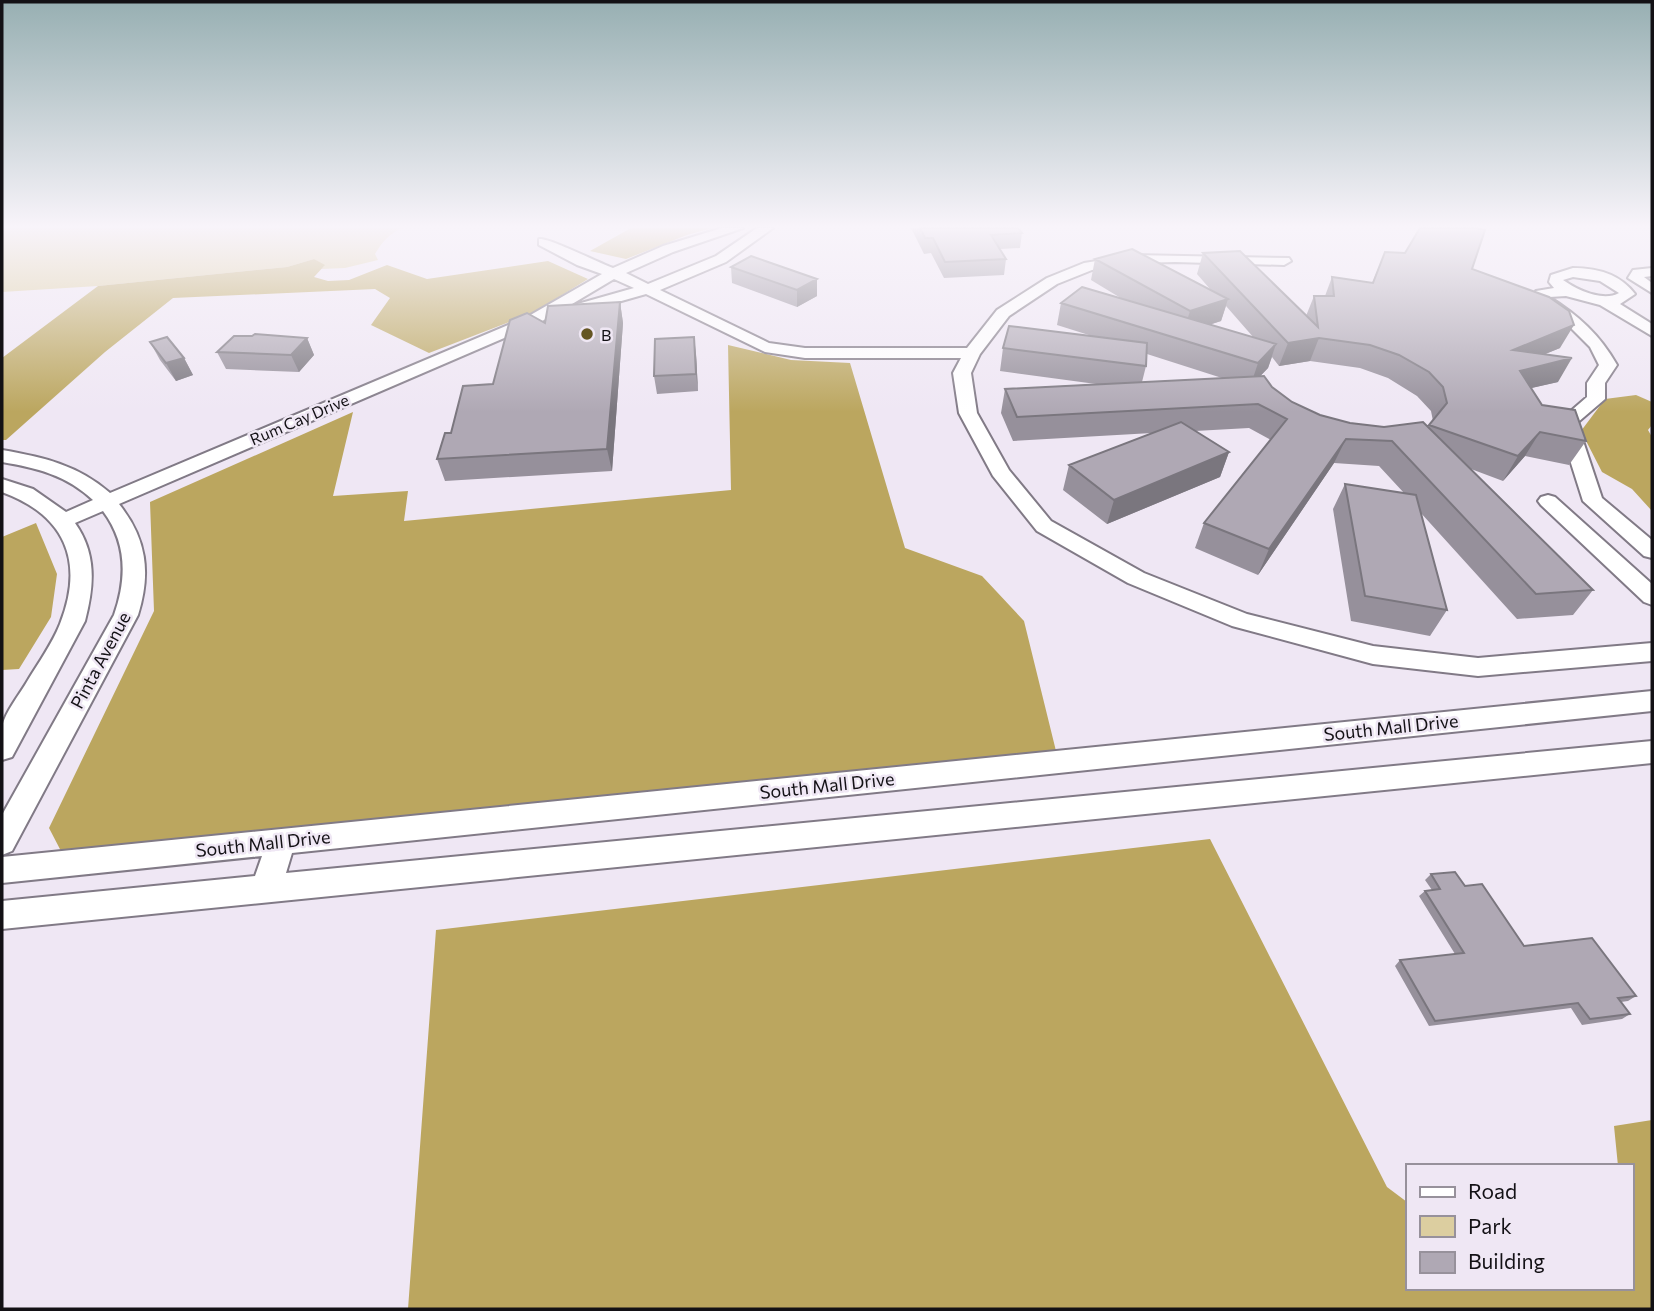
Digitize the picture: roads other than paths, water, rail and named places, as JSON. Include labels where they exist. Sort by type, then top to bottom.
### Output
[{"type":"street","name":"Rum Cay Drive","points":[[64,520],[533,320],[586,289]]},
{"type":"street","points":[[1039,289],[1003,313],[972,353],[962,373],[968,413],[1000,472],[1044,526],[1136,578],[1240,620],[1373,655],[1478,667],[1652,652]]},
{"type":"street","points":[[1603,300],[1627,289]]},
{"type":"street","points":[[1638,289],[1652,316]]},
{"type":"street","name":"Rum Cay Drive","points":[[533,320],[643,290]]},
{"type":"street","points":[[643,290],[765,347],[805,353],[972,353]]},
{"type":"street","points":[[1652,331],[1603,300],[1568,291],[1541,294],[1541,298],[1567,315],[1597,345],[1608,365],[1596,383],[1596,399],[1567,422],[1593,500],[1652,551]]},
{"type":"street","name":"Pinta Avenue","points":[[2,456],[57,468],[93,488],[125,528],[134,561],[135,586],[126,615],[2,842]]},
{"type":"street","points":[[2,485],[36,498],[64,520],[76,544],[80,572],[80,597],[72,624],[2,749]]},
{"type":"street","points":[[1548,501],[1652,597]]},
{"type":"street","name":"South Mall Drive","points":[[2,870],[1652,701]]},
{"type":"street","points":[[2,915],[1652,752]]},
{"type":"street","points":[[267,887],[281,841]]},
{"type":"place","name":"B","points":[[587,334]]}]
